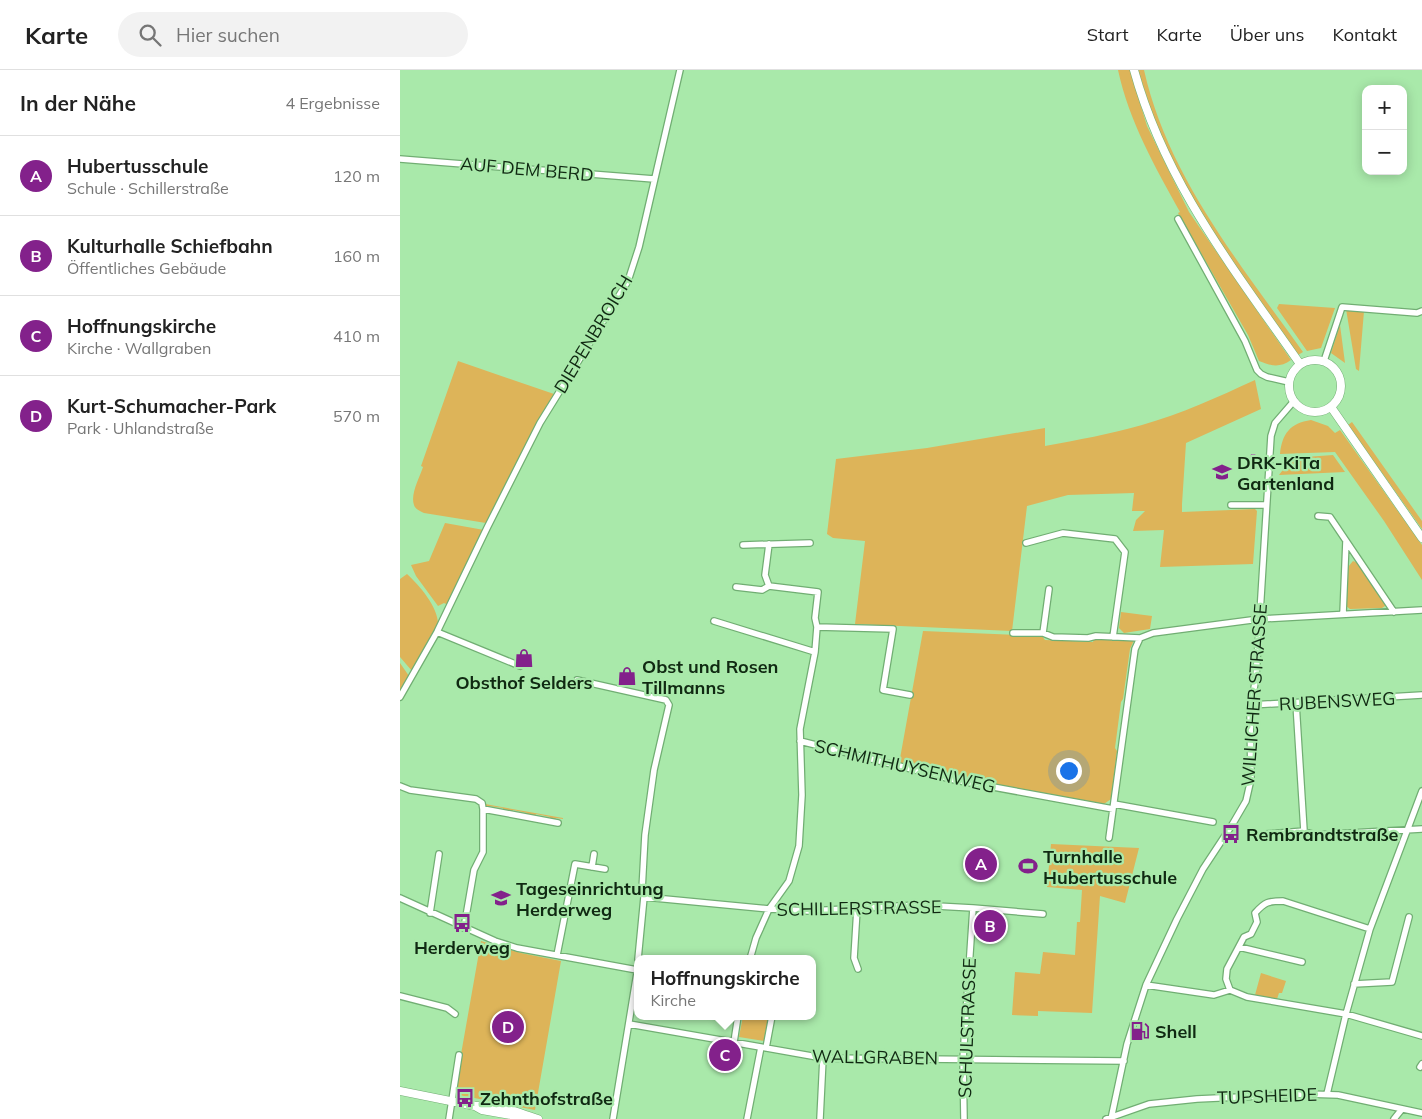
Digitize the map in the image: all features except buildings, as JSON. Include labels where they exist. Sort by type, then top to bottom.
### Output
[{"type":"main road","points":[[1134,70],[1151,123],[1182,190],[1214,240],[1300,364]]},
{"type":"main road","points":[[1309,360],[1324,361],[1337,370],[1341,379],[1340,395],[1331,407],[1311,412],[1302,408],[1294,401],[1290,392],[1289,382],[1292,374],[1300,364],[1309,360]]},
{"type":"main road","points":[[1331,407],[1422,538]]},
{"type":"main road","points":[[400,1091],[475,1106],[506,1107],[536,1119]]},
{"type":"street","name":"DIEPENBROICH","points":[[437,632],[540,423],[628,281],[639,247],[680,70]]},
{"type":"street","name":"AUF DEM BERD","points":[[400,159],[654,180]]},
{"type":"street","points":[[1178,219],[1245,341],[1257,370],[1267,377],[1289,382]]},
{"type":"street","points":[[1324,361],[1342,307],[1417,313],[1422,311]]},
{"type":"street","name":"WILLICHER STRASSE","points":[[1109,1118],[1133,1021],[1146,984],[1176,919],[1203,869],[1232,825],[1246,800],[1249,790],[1252,767],[1251,705],[1256,677],[1272,429],[1294,401]]},
{"type":"street","points":[[1232,505],[1266,505]]},
{"type":"street","points":[[1318,516],[1330,517],[1394,612]]},
{"type":"street","points":[[1026,543],[1063,533],[1115,539],[1125,552],[1113,637]]},
{"type":"street","points":[[1343,614],[1346,540]]},
{"type":"street","points":[[744,545],[810,543]]},
{"type":"street","points":[[769,544],[765,575],[769,586]]},
{"type":"street","points":[[736,587],[762,590],[769,586],[818,592],[815,618],[817,627],[815,652],[800,729],[802,795],[799,846],[789,881],[769,910],[756,938],[751,955]]},
{"type":"street","points":[[1043,633],[1049,589]]},
{"type":"street","points":[[1013,633],[1043,633],[1053,637],[1140,638],[1153,633],[1259,619],[1422,610]]},
{"type":"street","points":[[714,621],[815,652]]},
{"type":"street","points":[[817,627],[893,629],[883,690],[910,695]]},
{"type":"street","points":[[400,697],[437,632],[520,666]]},
{"type":"street","points":[[1108,838],[1114,807],[1135,649],[1140,638]]},
{"type":"street","points":[[577,680],[666,700],[669,705],[654,770],[644,835],[642,890],[644,897],[638,955]]},
{"type":"street","name":"RUBENSWEG","points":[[1251,705],[1422,695]]},
{"type":"street","points":[[1296,703],[1304,831]]},
{"type":"street","name":"SCHMITHUYSENWEG","points":[[800,740],[936,776],[1012,791],[1213,822]]},
{"type":"street","points":[[400,786],[410,790],[476,798],[482,803],[483,852],[474,870],[464,928]]},
{"type":"street","points":[[1327,1094],[1346,1014],[1370,929],[1422,792]]},
{"type":"street","points":[[483,809],[558,823]]},
{"type":"street","points":[[1266,834],[1304,831],[1315,835],[1422,829]]},
{"type":"street","points":[[430,913],[439,854]]},
{"type":"street","points":[[592,867],[594,854]]},
{"type":"street","points":[[557,955],[575,864],[605,869]]},
{"type":"street","name":"SCHILLERSTRASSE","points":[[644,897],[769,910],[809,911],[918,906],[1043,914]]},
{"type":"street","points":[[400,898],[464,928],[517,948],[634,968]]},
{"type":"street","points":[[1230,990],[1226,979],[1227,969],[1244,937],[1251,934],[1257,922],[1255,914],[1264,904],[1272,901],[1284,901],[1370,929]]},
{"type":"street","name":"SCHULSTRASSE","points":[[964,1119],[963,1058],[972,908]]},
{"type":"street","points":[[857,909],[854,958],[858,969]]},
{"type":"street","points":[[1354,984],[1392,982],[1409,917]]},
{"type":"street","points":[[1239,947],[1302,962]]},
{"type":"street","points":[[1146,984],[1214,996],[1230,990],[1247,997],[1346,1014],[1422,1036]]},
{"type":"street","points":[[614,1119],[634,989]]},
{"type":"street","points":[[400,996],[447,1008],[455,1014]]},
{"type":"street","points":[[734,1042],[737,1020]]},
{"type":"street","points":[[747,1119],[771,1020]]},
{"type":"street","name":"WALLGRABEN","points":[[629,1024],[824,1058],[1124,1060]]},
{"type":"street","points":[[449,1119],[459,1055]]},
{"type":"street","points":[[820,1119],[824,1058]]},
{"type":"street","name":"TUPSHEIDE","points":[[1109,1118],[1149,1104],[1196,1099],[1327,1094],[1422,1114]]},
{"type":"street","points":[[1394,1119],[1402,1109]]},
{"type":"shaded area","points":[[1118,70],[1130,70],[1147,126],[1189,212],[1291,360],[1287,363],[1275,365],[1259,361],[1248,335],[1178,213],[1180,212],[1144,143],[1129,107]]},
{"type":"shaded area","points":[[1138,70],[1144,70],[1155,109],[1170,147],[1189,183],[1232,253],[1303,352],[1298,355],[1228,255],[1180,178],[1154,120]]},
{"type":"shaded area","points":[[1279,304],[1335,308],[1321,348],[1307,351],[1277,308]]},
{"type":"shaded area","points":[[1346,309],[1364,311],[1359,371],[1356,369]]},
{"type":"shaded area","points":[[1340,325],[1345,363],[1331,353]]},
{"type":"shaded area","points":[[458,361],[554,394],[486,523],[424,513],[415,508],[413,501],[414,491],[423,467],[421,466]]},
{"type":"shaded area","points":[[1255,380],[1261,409],[1186,443],[1182,504],[1182,512],[1255,509],[1257,511],[1253,564],[1160,567],[1164,530],[1133,531],[1136,520],[1145,511],[1132,511],[1134,493],[1068,495],[1027,506],[1012,631],[855,624],[865,541],[833,538],[827,534],[836,459],[927,448],[1045,428],[1045,446],[1157,421]]},
{"type":"shaded area","points":[[1311,420],[1328,426],[1335,433],[1340,430],[1422,545],[1422,580],[1384,521],[1335,452],[1280,454],[1285,435],[1288,431],[1298,424]]},
{"type":"shaded area","points":[[1352,422],[1422,521],[1422,529],[1348,425]]},
{"type":"shaded area","points":[[1251,454],[1255,454],[1257,458],[1257,465],[1254,471],[1248,467]]},
{"type":"shaded area","points":[[1333,455],[1345,472],[1279,475],[1292,458]]},
{"type":"shaded area","points":[[445,523],[484,530],[448,605],[444,603],[438,606],[416,576],[411,565],[429,561]]},
{"type":"shaded area","points":[[1353,561],[1360,564],[1385,602],[1385,606],[1382,608],[1350,609],[1346,606],[1348,567]]},
{"type":"shaded area","points":[[407,574],[428,598],[438,620],[438,627],[412,671],[400,657],[400,579]]},
{"type":"shaded area","points":[[1121,612],[1152,616],[1150,629],[1124,633],[1119,628]]},
{"type":"shaded area","points":[[923,631],[1042,636],[1045,640],[1093,642],[1094,638],[1134,640],[1130,649],[1121,702],[1111,799],[1104,804],[955,778],[941,774],[942,768],[933,766],[926,770],[899,764]]},
{"type":"shaded area","points":[[400,663],[409,676],[400,692]]},
{"type":"shaded area","points":[[485,804],[563,819],[556,818],[555,820],[536,814],[535,816],[527,815],[527,813],[513,810],[512,812],[503,811],[503,808],[489,806],[488,808]]},
{"type":"shaded area","points":[[1051,844],[1139,848],[1125,903],[1100,896],[1092,1013],[1038,1011],[1038,1016],[1012,1015],[1015,972],[1040,974],[1043,952],[1075,955],[1077,922],[1080,922],[1082,890],[1047,887]]},
{"type":"shaded area","points":[[481,941],[521,953],[561,961],[535,1110],[454,1094]]},
{"type":"shaded area","points":[[1261,973],[1286,981],[1282,993],[1279,993],[1277,999],[1255,995]]},
{"type":"shaded area","points":[[742,1020],[768,1020],[764,1041],[739,1037]]},
{"type":"place","name":"DRK-KiTa Gartenland","points":[[1222,472]]},
{"type":"place","name":"Obsthof Selders","points":[[524,658]]},
{"type":"place","name":"Obst und Rosen Tillmanns","points":[[627,676]]},
{"type":"place","name":"Rembrandtstraße","points":[[1231,834]]},
{"type":"place","name":"Hubertusschule","points":[[981,864]]},
{"type":"place","name":"Turnhalle Hubertusschule","points":[[1028,866]]},
{"type":"place","name":"Tageseinrichtung Herderweg","points":[[501,898]]},
{"type":"place","name":"Herderweg","points":[[462,923]]},
{"type":"place","name":"Kulturhalle Schiefbahn","points":[[990,926]]},
{"type":"place","name":"Kurt-Schumacher-Park","points":[[508,1027]]},
{"type":"place","name":"Shell","points":[[1140,1031]]},
{"type":"place","name":"Hoffnungskirche","points":[[725,1055]]},
{"type":"place","name":"Zehnthofstraße","points":[[465,1098]]}]
